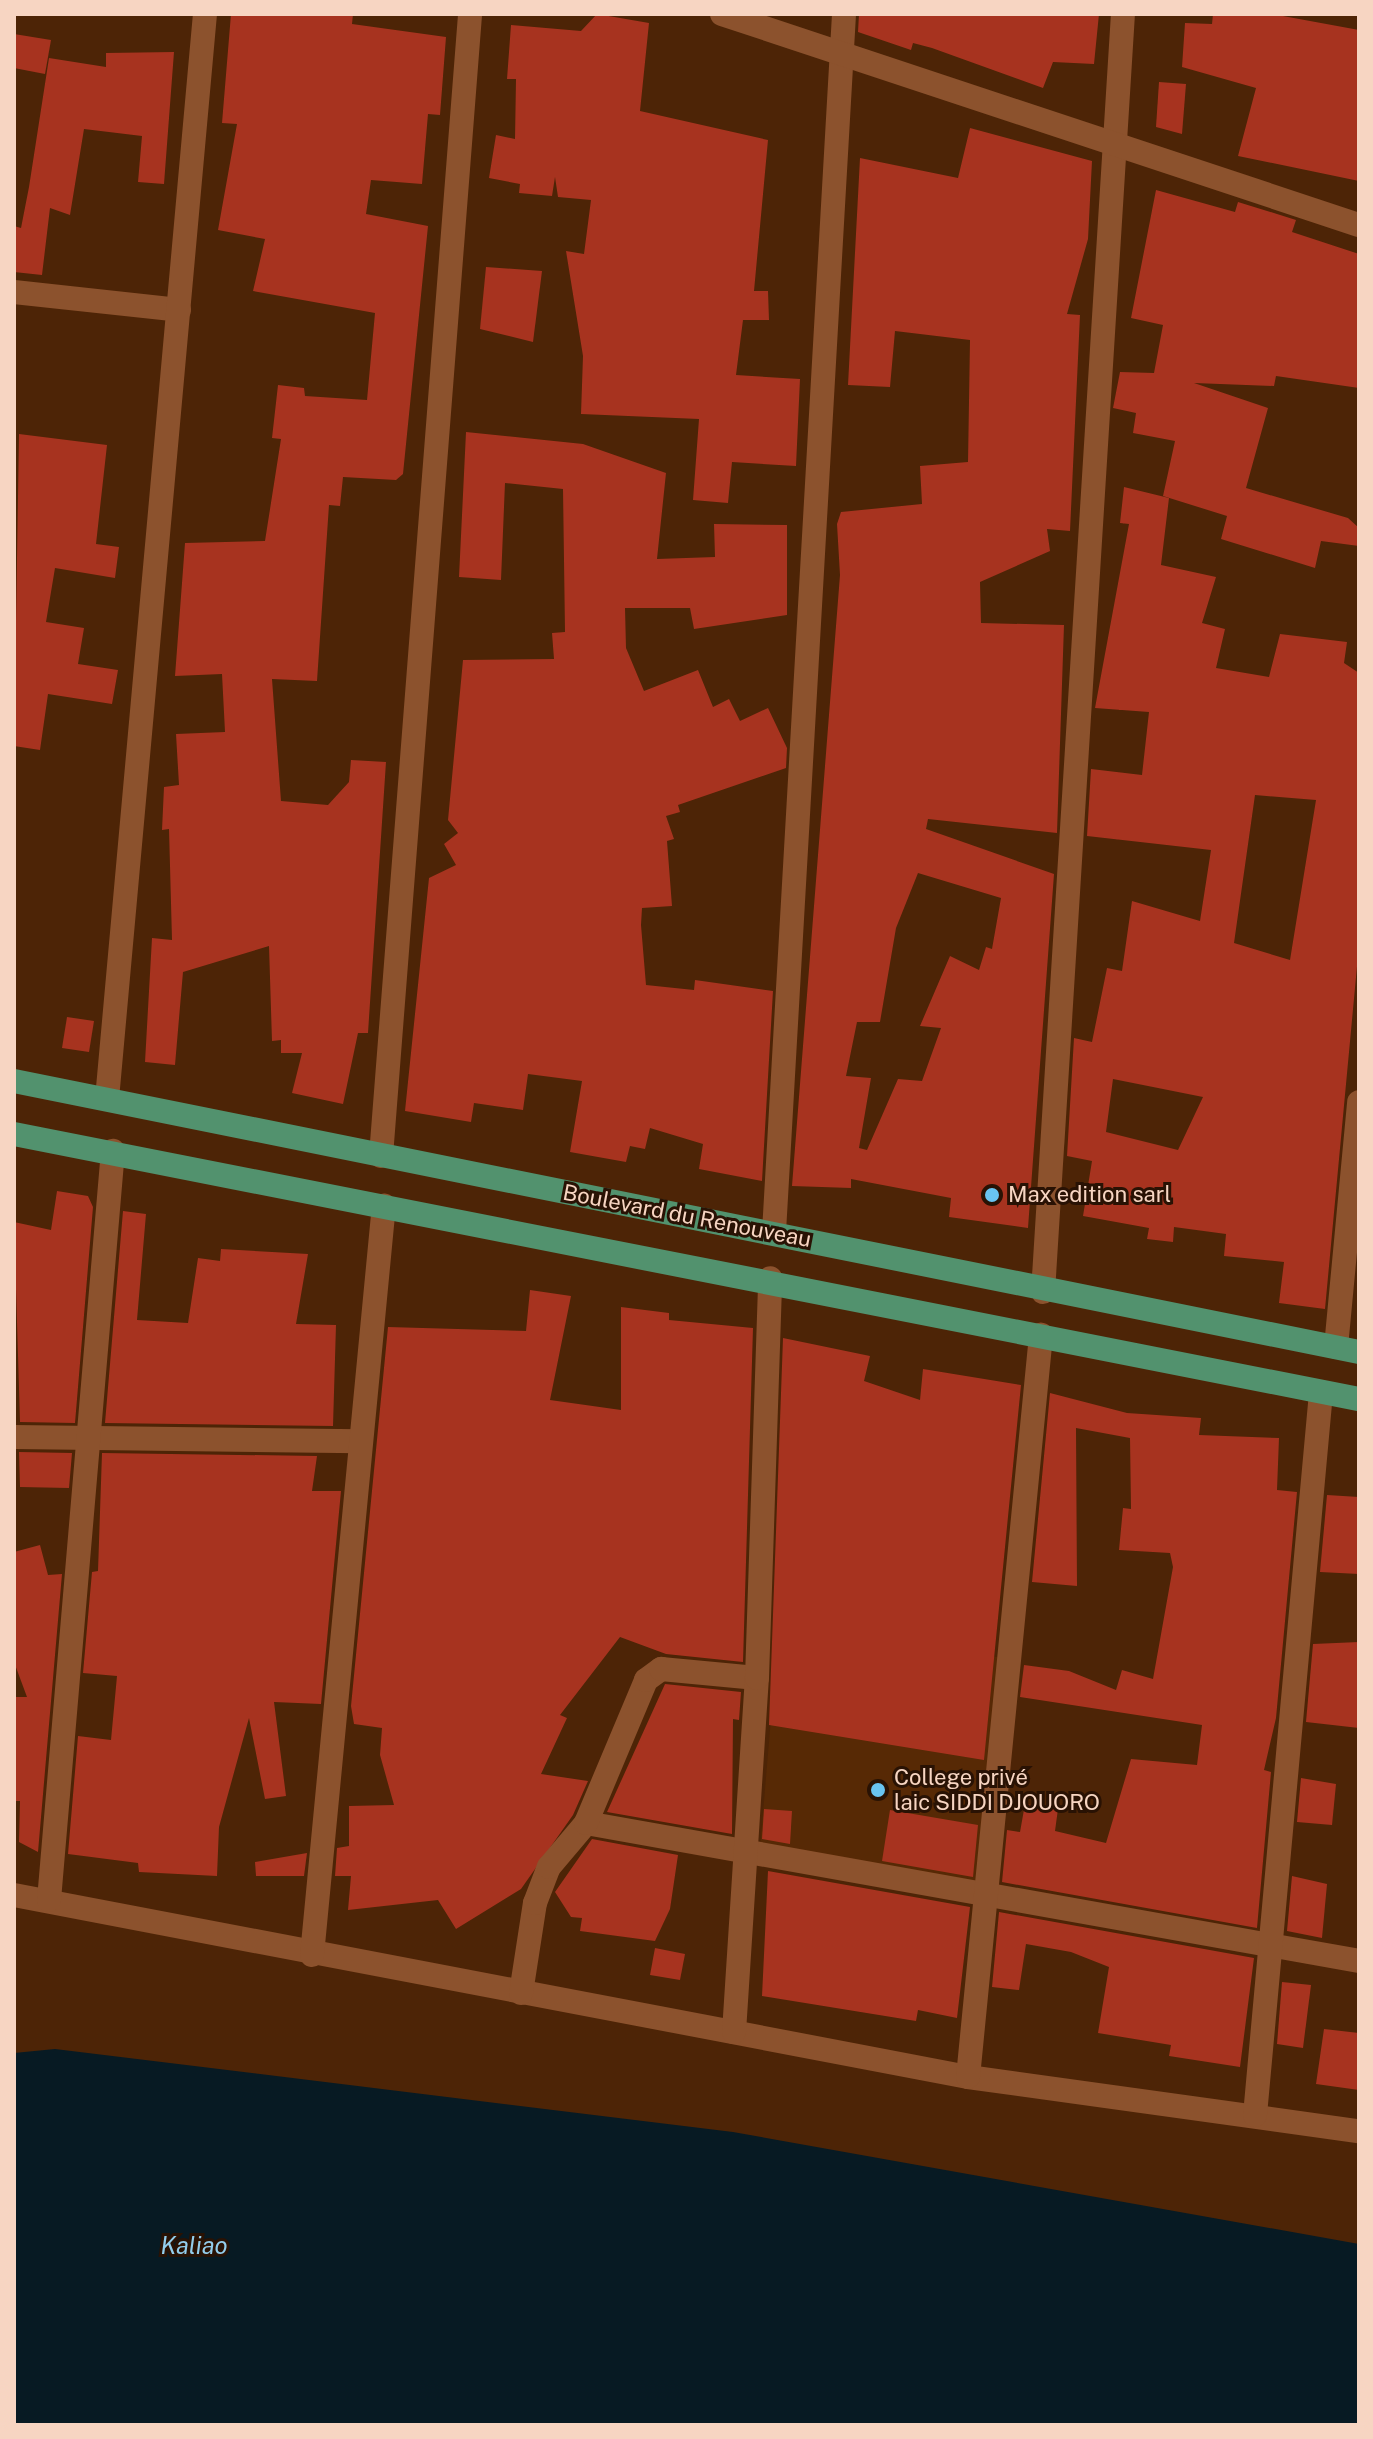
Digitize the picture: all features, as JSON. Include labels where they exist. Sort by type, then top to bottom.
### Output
[{"type":"main road","name":"Boulevard du Renouveau","points":[[14,1081],[774,1232],[1043,1292],[1348,1349]]},
{"type":"main road","name":"Boulevard du Renouveau","points":[[14,1134],[770,1278],[1359,1399]]},
{"type":"street","points":[[107,1099],[205,14]]},
{"type":"street","points":[[381,1156],[470,14]]},
{"type":"street","points":[[722,14],[1359,225]]},
{"type":"street","points":[[774,1232],[844,14]]},
{"type":"street","points":[[1043,1292],[1123,14]]},
{"type":"street","points":[[14,292],[179,310]]},
{"type":"street","points":[[1348,1349],[1359,1102]]},
{"type":"street","points":[[49,1900],[86,1436],[113,1151]]},
{"type":"street","points":[[312,1955],[384,1205]]},
{"type":"street","points":[[734,2032],[757,1678],[770,1278]]},
{"type":"street","points":[[968,2077],[1041,1335]]},
{"type":"street","points":[[1255,2115],[1321,1392]]},
{"type":"street","points":[[14,1437],[360,1441]]},
{"type":"street","points":[[521,1993],[535,1903],[549,1867],[586,1823],[652,1674],[757,1678]]},
{"type":"street","points":[[586,1823],[1359,1961]]},
{"type":"street","points":[[14,1895],[312,1955],[968,2077],[1359,2131]]},
{"type":"shaded area","name":"College privé laic SIDDI DJOUORO","points":[[779,1624],[1004,1658],[981,1891],[760,1848]]},
{"type":"water","name":"Kaliao","points":[[55,2049],[733,2132],[1359,2244],[1359,2425],[14,2425],[14,2053]]},
{"type":"building","points":[[231,14],[353,14],[352,24],[446,37],[440,115],[428,114],[422,184],[371,180],[366,214],[428,226],[403,474],[396,480],[343,477],[340,506],[329,505],[317,681],[272,679],[281,801],[328,805],[349,782],[351,760],[386,762],[368,1033],[358,1033],[343,1104],[292,1093],[302,1053],[281,1053],[281,1040],[272,1041],[269,946],[183,972],[175,1065],[145,1062],[152,938],[172,940],[169,829],[162,830],[164,787],[179,785],[176,734],[225,732],[222,674],[175,676],[185,543],[265,541],[281,439],[272,438],[278,385],[304,388],[305,396],[367,400],[375,313],[253,291],[265,239],[218,230],[237,124],[222,123]]},
{"type":"building","points":[[597,14],[649,23],[640,111],[768,140],[754,291],[768,291],[769,320],[743,320],[736,375],[800,379],[796,466],[732,462],[728,503],[693,500],[699,419],[581,414],[583,356],[566,251],[584,254],[591,200],[558,197],[555,177],[552,196],[519,193],[520,184],[489,178],[496,135],[515,139],[516,79],[507,79],[511,25],[581,31]]},
{"type":"building","points":[[859,14],[1099,14],[1094,64],[1053,62],[1043,88],[932,48],[913,43],[911,50],[858,32]]},
{"type":"building","points":[[1213,14],[1272,14],[1359,30],[1359,181],[1238,156],[1256,88],[1182,67],[1185,23],[1212,24]]},
{"type":"building","points":[[14,34],[51,40],[45,74],[14,68]]},
{"type":"building","points":[[174,52],[164,184],[138,182],[142,136],[84,129],[70,215],[50,208],[42,275],[14,272],[14,226],[21,228],[49,58],[106,67],[106,53]]},
{"type":"building","points":[[1159,82],[1186,84],[1182,134],[1156,127]]},
{"type":"building","points":[[970,128],[1092,161],[1088,239],[1067,314],[1080,315],[1070,531],[1047,529],[1050,551],[980,582],[981,623],[1064,625],[1057,833],[928,819],[926,829],[1054,874],[1028,1228],[949,1217],[951,1198],[851,1179],[851,1188],[792,1186],[840,575],[837,524],[841,512],[922,504],[920,466],[968,462],[970,340],[895,331],[890,387],[848,385],[860,158],[958,178]],"holes":[[[918,873],[1001,898],[992,949],[986,947],[979,970],[950,956],[920,1026],[941,1028],[922,1081],[898,1079],[867,1150],[859,1148],[871,1078],[846,1076],[857,1022],[880,1022],[896,928]]]},
{"type":"building","points":[[1156,190],[1235,212],[1238,202],[1277,214],[1296,220],[1292,232],[1359,254],[1359,388],[1276,376],[1274,386],[1194,383],[1268,408],[1246,488],[1348,518],[1359,528],[1359,546],[1321,541],[1315,568],[1221,539],[1227,516],[1163,496],[1175,441],[1133,433],[1136,413],[1113,408],[1120,372],[1154,373],[1163,325],[1131,318]]},
{"type":"building","points":[[486,267],[542,271],[533,342],[480,329]]},
{"type":"building","points":[[466,432],[583,444],[666,473],[657,559],[715,557],[714,524],[787,525],[787,615],[694,629],[690,608],[625,608],[626,648],[644,691],[698,670],[713,707],[729,699],[740,721],[768,708],[787,748],[786,768],[678,805],[680,812],[666,816],[674,839],[667,841],[672,906],[642,908],[641,925],[646,985],[694,990],[695,980],[773,991],[762,1181],[699,1169],[703,1144],[650,1128],[645,1149],[630,1146],[626,1162],[570,1152],[582,1081],[528,1074],[523,1110],[474,1103],[471,1122],[405,1111],[429,878],[456,865],[444,844],[458,833],[448,820],[463,660],[554,659],[552,633],[565,632],[563,489],[505,483],[501,580],[459,577]]},
{"type":"building","points":[[19,434],[107,445],[96,544],[119,547],[115,578],[55,568],[46,622],[84,628],[78,664],[118,670],[112,704],[48,694],[40,750],[14,746]]},
{"type":"building","points":[[1124,487],[1169,498],[1161,565],[1216,577],[1202,623],[1225,629],[1216,668],[1269,677],[1280,634],[1347,642],[1344,663],[1359,673],[1359,945],[1325,1309],[1279,1303],[1284,1262],[1224,1256],[1226,1234],[1174,1227],[1173,1242],[1147,1239],[1149,1228],[1083,1216],[1092,1161],[1067,1156],[1074,1038],[1092,1042],[1107,968],[1122,971],[1132,901],[1200,921],[1211,850],[1087,836],[1091,769],[1142,775],[1149,712],[1095,708],[1129,524],[1120,523]],"holes":[[[1255,795],[1316,800],[1290,960],[1234,943]],[[1113,1079],[1203,1097],[1178,1150],[1106,1132]]]},
{"type":"building","points":[[67,1017],[94,1021],[89,1052],[62,1048]]},
{"type":"building","points":[[57,1191],[88,1196],[93,1207],[75,1423],[20,1422],[14,1222],[51,1230]]},
{"type":"building","points":[[123,1211],[146,1214],[137,1320],[188,1323],[198,1258],[220,1261],[221,1249],[308,1254],[296,1324],[336,1325],[333,1426],[105,1423]]},
{"type":"building","points":[[530,1290],[571,1296],[550,1400],[621,1410],[621,1307],[669,1313],[669,1320],[753,1328],[743,1662],[666,1654],[620,1637],[560,1715],[567,1718],[541,1774],[588,1781],[573,1815],[521,1889],[456,1929],[438,1900],[348,1910],[351,1876],[335,1876],[337,1848],[349,1846],[349,1806],[394,1805],[380,1755],[382,1728],[354,1724],[351,1706],[388,1327],[526,1331]]},
{"type":"building","points":[[783,1338],[870,1356],[864,1381],[920,1400],[923,1369],[1021,1385],[984,1760],[769,1725]]},
{"type":"building","points":[[1050,1393],[1127,1413],[1201,1418],[1199,1435],[1279,1438],[1277,1490],[1297,1492],[1276,1718],[1264,1770],[1271,1772],[1257,1928],[1002,1882],[1007,1830],[1020,1832],[1025,1804],[1058,1809],[1055,1831],[1106,1843],[1131,1759],[1197,1765],[1202,1725],[1020,1697],[1024,1665],[1069,1671],[1116,1690],[1122,1670],[1153,1679],[1173,1567],[1170,1553],[1119,1550],[1123,1508],[1131,1509],[1130,1438],[1076,1428],[1077,1586],[1032,1582]]},
{"type":"building","points":[[19,1452],[72,1453],[69,1488],[20,1487]]},
{"type":"building","points":[[102,1453],[317,1456],[312,1491],[341,1491],[321,1704],[274,1702],[286,1796],[265,1799],[249,1718],[219,1827],[217,1876],[139,1872],[138,1863],[68,1854],[78,1736],[111,1740],[117,1676],[83,1673],[92,1572],[98,1571]]},
{"type":"building","points":[[1327,1495],[1359,1497],[1359,1574],[1320,1572]]},
{"type":"building","points":[[40,1545],[48,1575],[62,1574],[38,1852],[19,1842],[20,1801],[14,1801],[14,1697],[27,1697],[14,1662],[14,1552]]},
{"type":"building","points":[[1359,1642],[1359,1728],[1306,1722],[1313,1644]]},
{"type":"building","points":[[665,1684],[741,1692],[739,1720],[733,1719],[732,1834],[607,1812]]},
{"type":"building","points":[[1301,1778],[1336,1784],[1332,1825],[1297,1822]]},
{"type":"building","points":[[764,1809],[792,1811],[790,1844],[762,1839]]},
{"type":"building","points":[[890,1810],[978,1825],[973,1877],[882,1861]]},
{"type":"building","points":[[592,1839],[678,1855],[670,1909],[655,1941],[580,1931],[582,1918],[571,1917],[555,1892]]},
{"type":"building","points":[[307,1853],[304,1876],[256,1876],[255,1862]]},
{"type":"building","points":[[768,1871],[970,1907],[957,2018],[918,2010],[916,2021],[762,1996]]},
{"type":"building","points":[[1292,1876],[1327,1884],[1322,1938],[1287,1931]]},
{"type":"building","points":[[999,1912],[1254,1958],[1240,2067],[1169,2056],[1171,2045],[1098,2033],[1109,1967],[1071,1952],[1026,1944],[1019,1990],[992,1987]]},
{"type":"building","points":[[655,1948],[685,1954],[680,1980],[650,1975]]},
{"type":"building","points":[[1282,1982],[1311,1985],[1303,2048],[1277,2044]]},
{"type":"building","points":[[1324,2029],[1359,2033],[1359,2090],[1316,2084]]},
{"type":"place","name":"Max edition sarl","points":[[992,1195]]},
{"type":"place","name":"College privé laic SIDDI DJOUORO","points":[[878,1790]]}]
